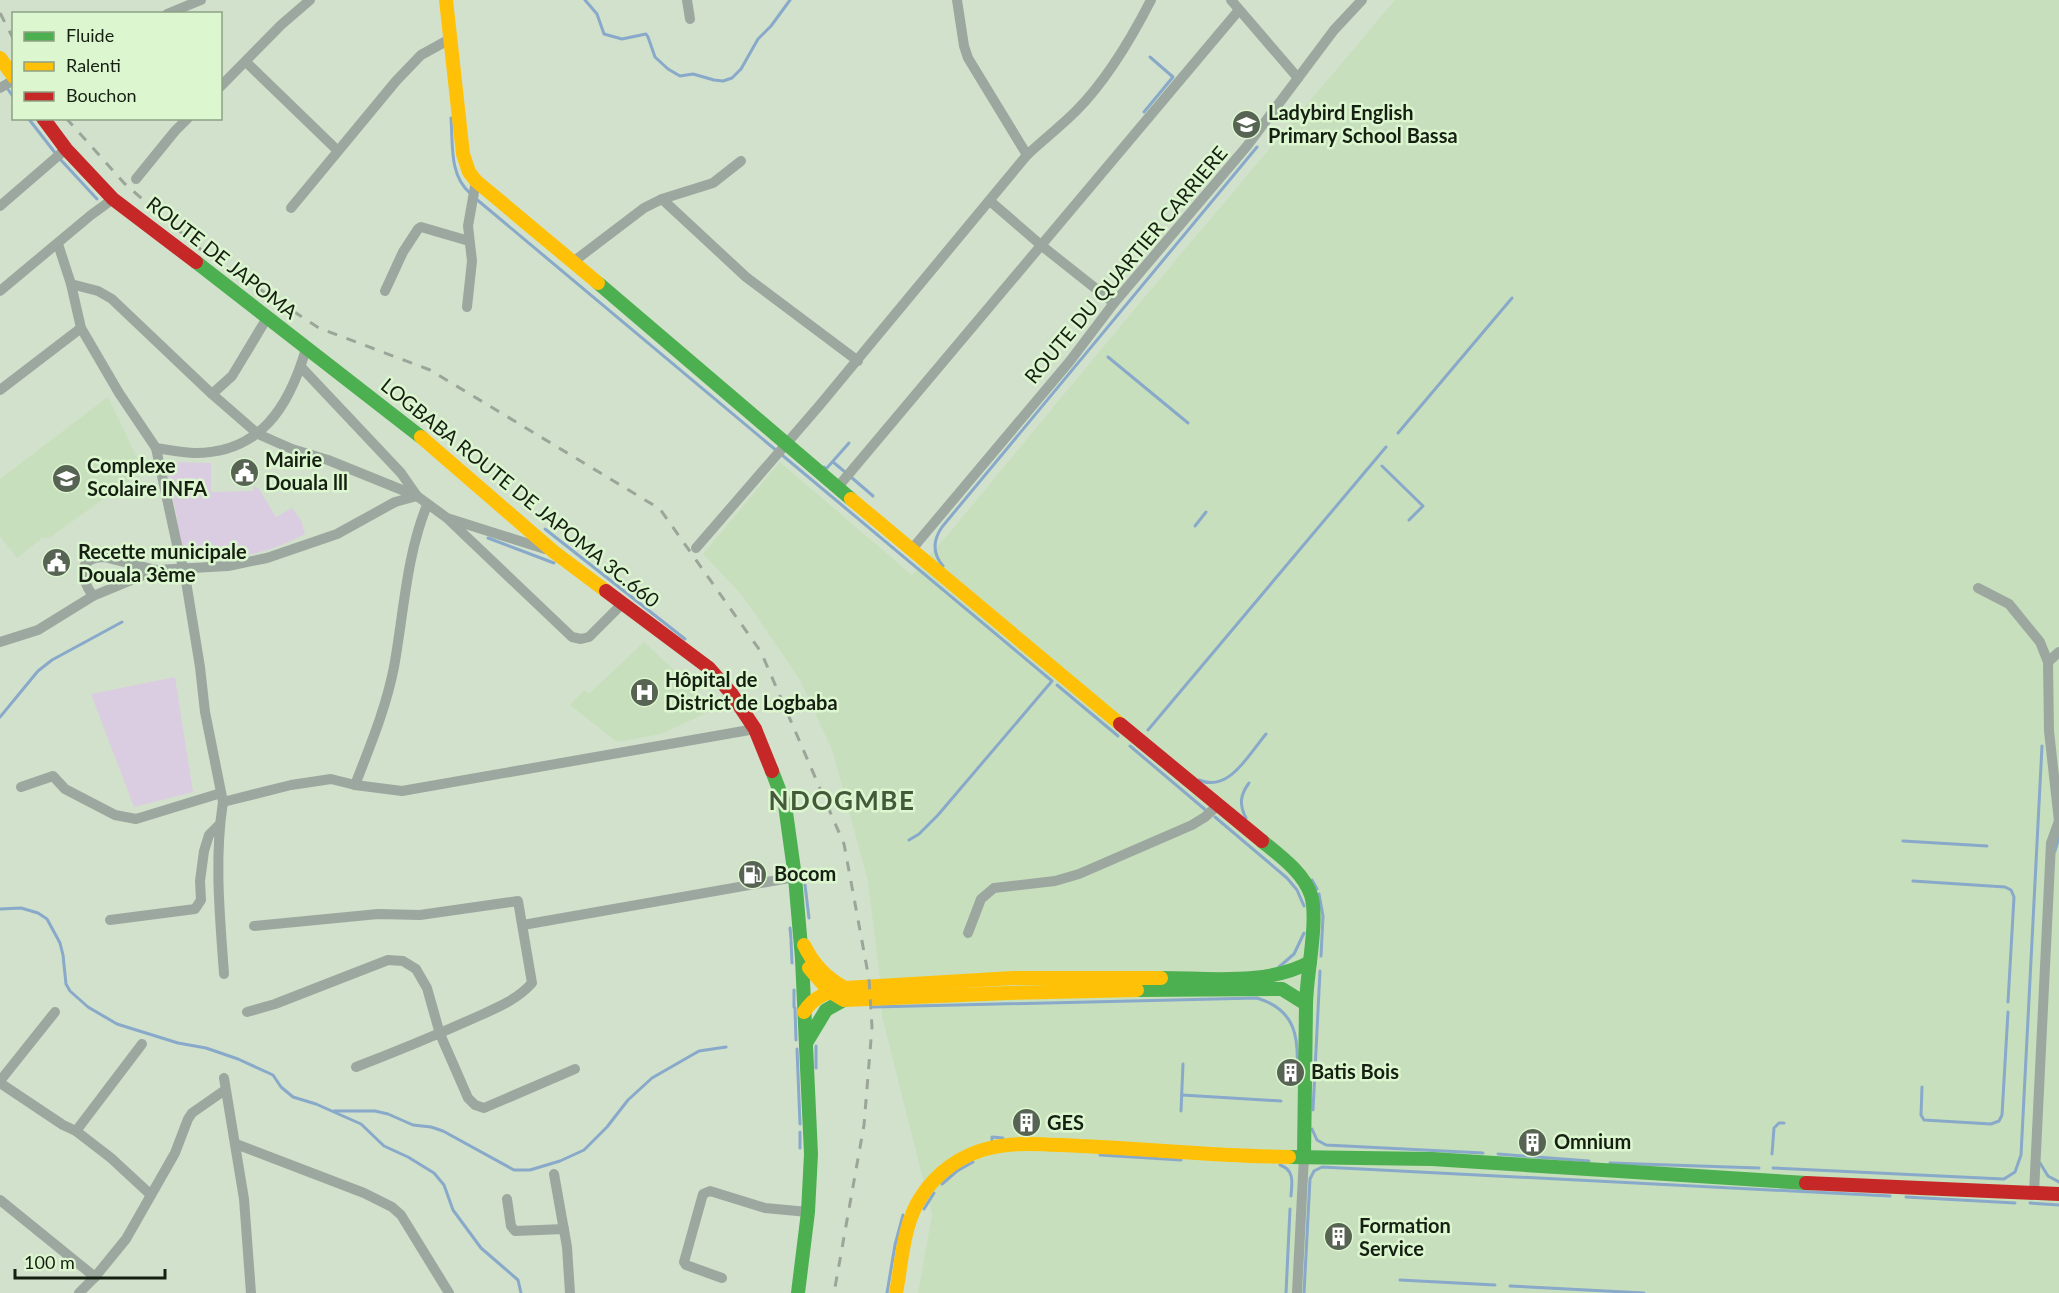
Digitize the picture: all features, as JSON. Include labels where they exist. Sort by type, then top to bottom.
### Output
[{"type":"main road","points":[[446,0],[463,154],[469,172],[476,181],[663,337],[837,488],[1289,864],[1304,881],[1311,896],[1313,913],[1306,1004],[1304,1156]]},
{"type":"main road","points":[[0,58],[12,76]]},
{"type":"main road","name":"ROUTE DE JAPOMA","points":[[44,120],[66,149],[113,199],[138,216],[306,349]]},
{"type":"main road","name":"LOGBABA ROUTE DE JAPOMA 3C.660","points":[[306,349],[368,394],[441,452],[554,552],[708,668],[731,693],[755,729],[785,805],[795,877],[802,959],[811,1154],[808,1212],[798,1293]]},
{"type":"main road","points":[[800,934],[808,955],[819,971],[844,994]]},
{"type":"main road","points":[[802,959],[829,991],[844,994],[1262,988],[1282,989],[1306,1004]]},
{"type":"main road","points":[[806,1042],[826,1010],[844,994],[1013,978],[1256,978],[1281,976],[1310,962]]},
{"type":"main road","points":[[804,1012],[812,1000],[829,991]]},
{"type":"main road","points":[[896,1293],[910,1219],[921,1196],[940,1174],[961,1158],[988,1148],[1032,1143],[1153,1149],[1229,1156],[1431,1159],[1752,1180],[2059,1194]]},
{"type":"street","points":[[172,12],[201,0]]},
{"type":"street","points":[[222,85],[281,25],[310,0]]},
{"type":"street","points":[[687,0],[690,19]]},
{"type":"street","points":[[957,0],[968,58],[1028,155]]},
{"type":"street","points":[[696,548],[858,360],[1028,155],[1076,112],[1119,56],[1151,0]]},
{"type":"street","points":[[1231,0],[1298,78]]},
{"type":"street","name":"ROUTE DU QUARTIER CARRIERE","points":[[912,549],[1070,361],[1114,303],[1247,146],[1334,30],[1362,0]]},
{"type":"street","points":[[837,488],[1239,10]]},
{"type":"street","points":[[291,208],[396,81],[421,55],[450,39]]},
{"type":"street","points":[[246,62],[338,150]]},
{"type":"street","points":[[136,179],[186,120]]},
{"type":"street","points":[[0,206],[66,149]]},
{"type":"street","points":[[573,262],[644,208],[662,199],[713,183],[741,161]]},
{"type":"street","points":[[467,307],[472,274],[468,226],[476,181]]},
{"type":"street","points":[[0,291],[113,199]]},
{"type":"street","points":[[662,199],[746,277],[858,360]]},
{"type":"street","points":[[990,201],[1114,303]]},
{"type":"street","points":[[385,291],[403,252],[418,229],[422,227],[469,241]]},
{"type":"street","points":[[58,244],[71,284],[81,328],[119,393],[156,448],[184,569],[205,712],[222,797],[219,825],[218,897],[224,974]]},
{"type":"street","points":[[71,284],[98,291],[112,299],[212,394],[258,434],[417,496]]},
{"type":"street","points":[[212,394],[232,376],[267,318]]},
{"type":"street","points":[[0,390],[81,328]]},
{"type":"street","points":[[156,448],[194,453],[229,449],[258,434],[280,409],[295,383],[306,349]]},
{"type":"street","points":[[301,367],[401,473],[417,496],[447,518],[572,637],[581,639],[589,637],[622,604]]},
{"type":"street","points":[[93,596],[82,576],[83,568],[88,561],[96,557],[156,570],[228,566],[267,558],[338,534],[395,502],[417,496]]},
{"type":"street","points":[[355,785],[383,714],[394,668],[410,559],[416,531],[427,505]]},
{"type":"street","points":[[447,518],[554,552]]},
{"type":"street","points":[[0,642],[38,630],[93,596],[156,570]]},
{"type":"street","points":[[1978,588],[2009,604],[2040,642],[2048,662],[2050,741],[2059,821],[2051,843],[2034,1193]]},
{"type":"street","points":[[2048,662],[2059,652]]},
{"type":"street","points":[[21,787],[53,776],[65,789],[115,814],[136,819],[222,797],[331,779],[355,785],[402,790],[755,729]]},
{"type":"street","points":[[968,933],[981,899],[994,888],[1055,881],[1079,874],[1192,825],[1218,805]]},
{"type":"street","points":[[110,920],[195,909],[201,900],[200,881],[204,851],[209,835],[219,825]]},
{"type":"street","points":[[523,925],[795,877]]},
{"type":"street","points":[[254,926],[378,914],[420,915],[518,901],[532,983],[523,994],[440,1034],[356,1067]]},
{"type":"street","points":[[247,1012],[275,1004],[388,960],[403,961],[416,969],[428,988],[440,1034],[468,1098],[475,1105],[484,1108],[575,1069]]},
{"type":"street","points":[[55,1012],[0,1082],[63,1125],[76,1131],[111,1158],[151,1195]]},
{"type":"street","points":[[76,1131],[142,1044]]},
{"type":"street","points":[[224,1077],[244,1199],[251,1293]]},
{"type":"street","points":[[79,1293],[126,1239],[175,1153],[192,1113],[225,1090]]},
{"type":"street","points":[[236,1144],[345,1186],[392,1207],[401,1215],[449,1293]]},
{"type":"street","points":[[1297,1293],[1304,1156]]},
{"type":"street","points":[[554,1174],[567,1246],[570,1293]]},
{"type":"street","points":[[722,1278],[686,1265],[684,1262],[700,1198],[703,1194],[710,1191],[765,1208],[808,1212]]},
{"type":"street","points":[[507,1199],[511,1226],[515,1231],[564,1229]]},
{"type":"street","points":[[0,1200],[95,1277]]},
{"type":"shaded area","points":[[1395,0],[2059,0],[2059,1293],[918,1293],[932,1215],[882,1016],[880,978],[868,881],[833,752],[800,680],[742,595],[703,554],[780,462],[912,575]]},
{"type":"shaded area","name":"Complexe Scolaire INFA","points":[[108,397],[137,458],[130,462],[132,465],[127,468],[133,478],[49,538],[42,538],[17,558],[0,536],[0,479]]},
{"type":"shaded area","points":[[169,462],[211,463],[211,492],[253,491],[254,486],[259,489],[276,517],[292,508],[301,520],[305,534],[276,547],[246,556],[215,560],[183,560],[179,548],[177,517],[165,466]]},
{"type":"shaded area","name":"Hôpital de District de Logbaba","points":[[644,642],[715,709],[661,734],[617,742],[570,705],[584,690],[589,694]]},
{"type":"shaded area","points":[[175,677],[193,792],[134,807],[91,694]]},
{"type":"waterway","points":[[585,0],[597,14],[604,34],[622,39],[646,34],[655,57],[668,69],[680,76],[693,74],[723,81],[732,78],[741,69],[758,39],[771,26],[790,0]]},
{"type":"waterway","points":[[1144,112],[1173,77],[1150,57]]},
{"type":"waterway","points":[[7,88],[12,95]]},
{"type":"waterway","points":[[451,118],[455,168],[463,186],[470,193]]},
{"type":"waterway","points":[[30,120],[56,154]]},
{"type":"waterway","points":[[943,566],[935,551],[937,537],[942,527],[1257,147]]},
{"type":"waterway","points":[[60,159],[97,199]]},
{"type":"waterway","points":[[475,198],[777,451]]},
{"type":"waterway","points":[[1398,433],[1512,298]]},
{"type":"waterway","points":[[1108,357],[1188,423]]},
{"type":"waterway","points":[[824,467],[826,469],[849,443]]},
{"type":"waterway","points":[[1148,730],[1386,447]]},
{"type":"waterway","points":[[782,455],[1052,681],[938,815],[919,834],[909,840]]},
{"type":"waterway","points":[[833,462],[845,472]]},
{"type":"waterway","points":[[1382,466],[1423,506],[1409,520]]},
{"type":"waterway","points":[[851,477],[873,496]]},
{"type":"waterway","points":[[1195,526],[1206,512]]},
{"type":"waterway","points":[[545,529],[685,639]]},
{"type":"waterway","points":[[488,538],[554,563]]},
{"type":"waterway","points":[[0,717],[38,671],[52,660],[122,622]]},
{"type":"waterway","points":[[1057,685],[1118,736]]},
{"type":"waterway","points":[[1199,780],[1210,783],[1229,776],[1245,761],[1266,734]]},
{"type":"waterway","points":[[1130,746],[1208,812]]},
{"type":"waterway","points":[[2004,1179],[2015,1172],[2021,1155],[2042,746]]},
{"type":"waterway","points":[[1246,818],[1242,809],[1242,800],[1249,783]]},
{"type":"waterway","points":[[1215,817],[1287,878],[1297,890],[1304,906]]},
{"type":"waterway","points":[[2055,851],[2059,837]]},
{"type":"waterway","points":[[1903,841],[1987,846]]},
{"type":"waterway","points":[[1312,880],[1317,889]]},
{"type":"waterway","points":[[1913,881],[2005,887],[2011,890],[2014,897],[2008,1002]]},
{"type":"waterway","points":[[805,885],[809,918]]},
{"type":"waterway","points":[[1319,894],[1323,916],[1321,956]]},
{"type":"waterway","points":[[0,909],[21,908],[38,913],[47,919],[60,943],[66,984],[70,991],[88,1007],[117,1024],[178,1043],[206,1048],[273,1075],[281,1087],[293,1097],[316,1104],[361,1124],[384,1146],[434,1173],[444,1185],[453,1210],[481,1248],[518,1280],[521,1293]]},
{"type":"waterway","points":[[790,928],[791,939]]},
{"type":"waterway","points":[[1279,967],[1294,954],[1304,933]]},
{"type":"waterway","points":[[791,941],[792,963]]},
{"type":"waterway","points":[[1313,1110],[1320,971]]},
{"type":"waterway","points":[[794,990],[794,1007]]},
{"type":"waterway","points":[[873,1007],[1257,998],[1280,1010],[1292,1026],[1296,1037],[1297,1073]]},
{"type":"waterway","points":[[795,1008],[796,1040]]},
{"type":"waterway","points":[[1922,1087],[1921,1115],[1924,1120],[1991,1124],[1999,1121],[2002,1115],[2008,1012]]},
{"type":"waterway","points":[[816,1046],[816,1068]]},
{"type":"waterway","points":[[334,1111],[375,1111],[388,1114],[413,1125],[443,1131],[514,1170],[530,1170],[560,1161],[584,1150],[607,1127],[628,1100],[652,1078],[699,1051],[726,1047]]},
{"type":"waterway","points":[[797,1049],[800,1124]]},
{"type":"waterway","points":[[1181,1111],[1183,1064]]},
{"type":"waterway","points":[[1182,1095],[1281,1101]]},
{"type":"waterway","points":[[1772,1154],[1774,1128],[1779,1123],[1784,1123]]},
{"type":"waterway","points":[[1312,1129],[1317,1140],[1326,1145],[1483,1153]]},
{"type":"waterway","points":[[800,1132],[800,1148]]},
{"type":"waterway","points":[[992,1140],[992,1137],[1003,1138]]},
{"type":"waterway","points":[[1498,1154],[1589,1161]]},
{"type":"waterway","points":[[1100,1155],[1181,1160]]},
{"type":"waterway","points":[[942,1184],[957,1171],[973,1162]]},
{"type":"waterway","points":[[1610,1163],[1759,1168]]},
{"type":"waterway","points":[[2040,1163],[2048,1176],[2059,1182]]},
{"type":"waterway","points":[[1280,1165],[1285,1167],[1290,1174],[1291,1196]]},
{"type":"waterway","points":[[1304,1293],[1310,1179],[1314,1171],[1322,1167],[1890,1196]]},
{"type":"waterway","points":[[1773,1168],[2003,1179]]},
{"type":"waterway","points":[[924,1209],[934,1193]]},
{"type":"waterway","points":[[1906,1197],[2015,1203]]},
{"type":"waterway","points":[[2030,1203],[2059,1205]]},
{"type":"waterway","points":[[1286,1293],[1290,1209]]},
{"type":"waterway","points":[[887,1293],[895,1245],[903,1215]]},
{"type":"waterway","points":[[1400,1280],[1495,1285]]},
{"type":"waterway","points":[[1510,1286],[1644,1293]]},
{"type":"railway","points":[[0,13],[12,36]]},
{"type":"railway","points":[[68,120],[125,184],[205,253],[319,328],[430,370],[660,509],[761,652],[844,844],[869,979],[872,1027],[864,1125],[834,1293]]},
{"type":"traffic: fast","points":[[196,262],[421,437]]},
{"type":"traffic: fast","points":[[598,283],[851,499]]},
{"type":"traffic: fast","points":[[772,771],[785,805],[795,877],[802,959],[811,1154],[808,1212],[798,1293]]},
{"type":"traffic: fast","points":[[1262,841],[1290,865],[1302,879],[1311,895],[1313,906],[1314,919],[1306,1005],[1304,1156]]},
{"type":"traffic: fast","points":[[1161,978],[1257,978],[1293,970],[1310,962]]},
{"type":"traffic: fast","points":[[1137,990],[1282,989],[1306,1004]]},
{"type":"traffic: fast","points":[[806,1043],[826,1010],[844,1000]]},
{"type":"traffic: fast","points":[[1289,1157],[1432,1159],[1806,1183]]},
{"type":"traffic: slow","points":[[446,0],[463,154],[469,172],[476,181],[598,283]]},
{"type":"traffic: slow","points":[[0,58],[12,74]]},
{"type":"traffic: slow","points":[[421,437],[554,552],[606,591]]},
{"type":"traffic: slow","points":[[851,499],[1120,724]]},
{"type":"traffic: slow","points":[[804,945],[821,970],[845,988]]},
{"type":"traffic: slow","points":[[809,968],[829,991],[844,1000],[1137,990]]},
{"type":"traffic: slow","points":[[804,1012],[812,1002],[822,996],[845,988],[1013,978],[1161,978]]},
{"type":"traffic: slow","points":[[896,1293],[910,1219],[921,1197],[942,1173],[960,1160],[980,1151],[1001,1146],[1035,1144],[1289,1157]]},
{"type":"traffic: jam","points":[[44,120],[66,149],[113,199],[196,262]]},
{"type":"traffic: jam","points":[[606,591],[709,668],[731,693],[755,729],[772,771]]},
{"type":"traffic: jam","points":[[1120,724],[1262,841]]},
{"type":"traffic: jam","points":[[1806,1183],[2059,1194]]},
{"type":"place","name":"Ladybird English Primary School Bassa","points":[[1247,125]]},
{"type":"place","name":"Mairie Douala lll","points":[[244,472]]},
{"type":"place","name":"Complexe Scolaire INFA","points":[[66,478]]},
{"type":"place","name":"Recette municipale Douala 3ème","points":[[57,563]]},
{"type":"place","name":"Hôpital de District de Logbaba","points":[[644,692]]},
{"type":"place","name":"Bocom","points":[[753,874]]},
{"type":"place","name":"Batis Bois","points":[[1290,1072]]},
{"type":"place","name":"GES","points":[[1026,1123]]},
{"type":"place","name":"Omnium","points":[[1533,1142]]},
{"type":"place","name":"Formation Service","points":[[1338,1237]]},
{"type":"district","name":"NDOGMBE","points":[[842,801]]}]
